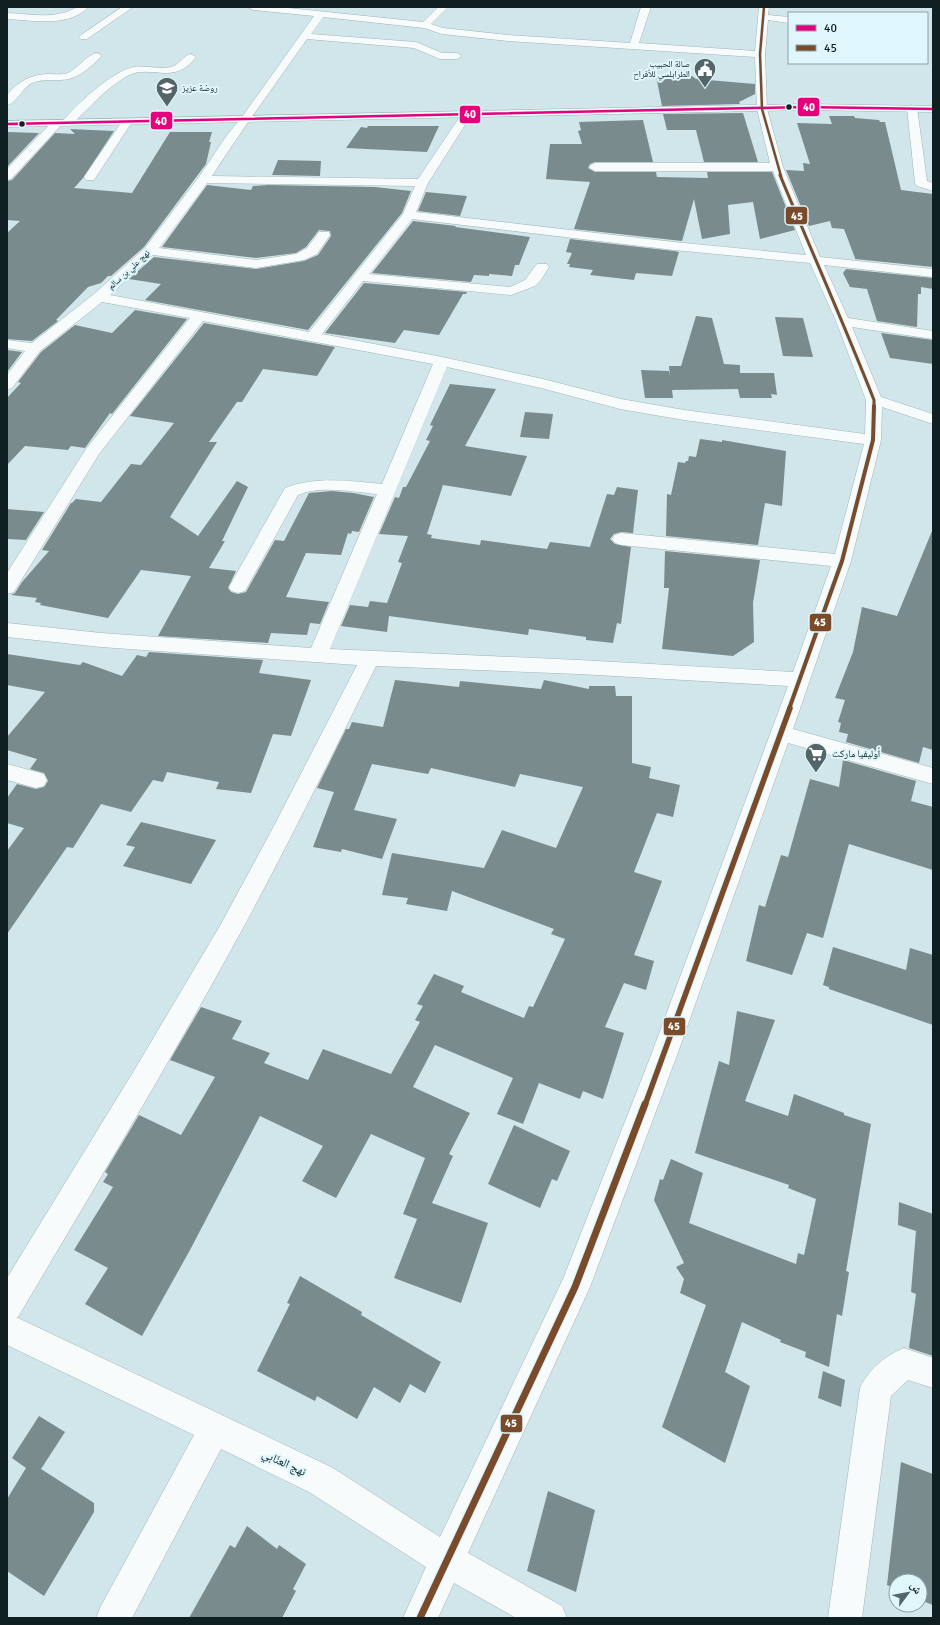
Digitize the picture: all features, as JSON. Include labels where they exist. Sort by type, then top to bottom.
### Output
[{"type":"street","points":[[7,16],[57,18],[70,15],[83,7]]},
{"type":"street","points":[[84,37],[128,7]]},
{"type":"street","points":[[253,7],[310,10],[320,14],[425,25],[442,31],[501,37],[760,54]]},
{"type":"street","points":[[425,25],[443,7]]},
{"type":"street","points":[[634,46],[646,7]]},
{"type":"street","points":[[420,1618],[574,1286],[663,1058],[842,561],[873,440],[874,400],[843,321],[815,260],[777,167],[762,108],[760,54],[763,12],[788,20]]},
{"type":"street","name":"نهج علي بن سالم","points":[[7,385],[35,348],[99,297],[150,251],[204,179],[231,137],[246,119],[320,14]]},
{"type":"street","points":[[305,36],[401,43],[416,45],[440,56],[457,56]]},
{"type":"street","points":[[7,102],[27,80],[39,77],[62,77],[70,75],[77,72],[96,56]]},
{"type":"street","points":[[7,176],[62,123],[107,86],[130,71],[146,69],[176,69],[191,57]]},
{"type":"street","points":[[7,124],[804,107],[933,109]]},
{"type":"street","points":[[912,108],[921,183],[933,187]]},
{"type":"street","points":[[312,336],[361,277],[409,215],[422,182],[467,114]]},
{"type":"street","points":[[90,177],[127,122]]},
{"type":"street","points":[[595,167],[777,167]]},
{"type":"street","points":[[204,179],[422,182]]},
{"type":"street","points":[[409,215],[933,273]]},
{"type":"street","points":[[150,251],[256,264],[299,257],[312,251],[324,235]]},
{"type":"street","points":[[361,277],[511,291],[528,285],[536,279],[542,267]]},
{"type":"street","points":[[99,297],[442,360],[620,404],[684,415],[873,440]]},
{"type":"street","points":[[7,588],[92,452],[199,316]]},
{"type":"street","points":[[843,321],[933,335]]},
{"type":"street","points":[[7,344],[35,348]]},
{"type":"street","points":[[318,656],[349,584],[386,490],[442,360]]},
{"type":"street","points":[[874,400],[933,419]]},
{"type":"street","points":[[238,587],[291,492],[302,486],[317,485],[386,490]]},
{"type":"street","points":[[621,539],[842,561]]},
{"type":"street","points":[[7,630],[101,640],[318,656],[579,667],[800,680]]},
{"type":"street","points":[[7,1306],[229,930],[320,758],[370,659]]},
{"type":"street","points":[[781,733],[933,776]]},
{"type":"street","points":[[7,772],[36,780]]},
{"type":"street","name":"نهج العنّابي","points":[[7,1329],[214,1430],[321,1480],[446,1560],[550,1618]]},
{"type":"street","points":[[844,1618],[876,1388],[904,1363],[933,1373]]},
{"type":"street","points":[[113,1618],[214,1430]]},
{"type":"building","name":"صالة الحبيب الطرابلسي للأفراح","points":[[656,76],[692,76],[696,79],[755,84],[755,94],[739,102],[740,104],[662,106]]},
{"type":"building","points":[[743,113],[758,162],[704,162],[696,130],[667,130],[663,114]]},
{"type":"building","points":[[829,116],[854,116],[855,118],[885,122],[901,190],[933,194],[933,267],[855,259],[844,229],[832,228],[830,221],[809,226],[786,170],[804,171],[803,163],[810,164],[797,123],[832,124]]},
{"type":"building","points":[[643,120],[653,162],[595,162],[590,164],[588,168],[595,172],[656,172],[657,177],[708,178],[707,172],[772,172],[795,230],[760,239],[753,202],[728,205],[730,234],[702,239],[694,199],[682,241],[574,229],[590,182],[546,179],[550,144],[582,144],[578,131],[581,130],[579,122]]},
{"type":"building","points":[[368,126],[439,126],[427,152],[346,148],[361,127],[367,128]]},
{"type":"building","points":[[70,129],[114,131],[83,178],[74,188],[132,193],[170,132],[212,132],[206,164],[144,247],[111,276],[108,276],[101,283],[88,287],[56,320],[58,321],[32,341],[7,339],[7,233],[20,221],[7,220],[7,181],[12,180],[55,133],[75,134]]},
{"type":"building","points":[[7,132],[39,133],[7,167]]},
{"type":"building","points":[[278,160],[321,161],[320,176],[272,175]]},
{"type":"building","points":[[207,185],[251,190],[253,186],[268,185],[375,187],[411,191],[402,213],[308,330],[145,300],[161,284],[129,279],[154,257],[256,269],[304,261],[318,255],[331,236],[330,231],[319,230],[306,247],[296,253],[256,258],[162,247]]},
{"type":"building","points":[[426,192],[467,196],[460,216],[418,211]]},
{"type":"building","points":[[413,221],[530,237],[519,265],[515,265],[512,276],[489,274],[489,276],[474,275],[471,282],[372,273]]},
{"type":"building","points":[[570,239],[679,252],[672,276],[636,273],[634,280],[590,275],[593,270],[569,267],[570,264],[567,264],[572,253],[566,252]]},
{"type":"building","points":[[846,269],[933,278],[933,289],[921,287],[921,294],[918,294],[917,327],[877,321],[867,289],[850,287],[843,273]]},
{"type":"building","points":[[364,283],[467,292],[466,294],[463,294],[439,335],[404,330],[395,343],[325,333]]},
{"type":"building","points":[[135,310],[187,319],[112,414],[110,413],[85,448],[71,446],[68,450],[25,446],[7,465],[7,398],[21,383],[18,382],[41,352],[75,325],[112,333]]},
{"type":"building","points":[[696,316],[712,318],[724,364],[740,365],[740,373],[774,373],[777,395],[771,394],[772,398],[740,398],[738,389],[672,390],[673,398],[645,398],[641,370],[669,371],[670,376],[669,366],[681,366]]},
{"type":"building","points":[[775,317],[803,318],[813,357],[783,356]]},
{"type":"building","points":[[204,323],[335,347],[317,376],[263,369],[242,402],[237,402],[209,442],[217,442],[170,517],[198,536],[237,481],[248,487],[222,541],[225,541],[209,568],[236,571],[228,588],[231,592],[238,594],[246,592],[275,540],[284,541],[309,493],[332,491],[374,497],[359,532],[352,531],[351,534],[348,533],[341,555],[306,553],[286,597],[329,602],[320,624],[310,623],[307,635],[271,633],[268,643],[158,636],[191,576],[141,570],[108,618],[40,605],[41,603],[35,602],[37,598],[11,595],[15,593],[22,582],[49,551],[42,550],[71,503],[76,499],[101,502],[131,464],[141,465],[174,423],[130,416]]},
{"type":"building","points":[[881,333],[933,340],[933,364],[890,358]]},
{"type":"building","points":[[7,350],[22,352],[7,372]]},
{"type":"building","points":[[450,384],[496,389],[465,446],[527,456],[511,496],[443,485],[427,534],[432,535],[431,538],[480,545],[481,540],[547,549],[550,542],[590,547],[607,494],[614,495],[617,487],[638,490],[633,533],[621,532],[614,534],[610,539],[615,544],[631,547],[621,624],[617,623],[613,643],[586,640],[586,637],[529,629],[528,635],[389,616],[387,632],[341,626],[350,605],[368,607],[370,601],[387,603],[402,563],[398,562],[408,536],[379,534],[395,497],[399,498],[403,487],[406,487],[430,441],[426,440],[433,426],[430,425]]},
{"type":"building","points":[[525,412],[553,414],[549,439],[520,437]]},
{"type":"building","points":[[700,439],[722,442],[722,440],[786,451],[782,506],[765,503],[758,545],[666,536],[667,494],[671,495],[678,462],[685,463],[688,461],[689,456],[696,457]]},
{"type":"building","points":[[7,509],[44,512],[26,540],[7,539]]},
{"type":"building","points":[[932,531],[933,750],[923,747],[919,763],[846,742],[848,734],[839,732],[841,723],[838,722],[845,700],[835,698],[853,652],[862,607],[897,616]]},
{"type":"building","points":[[665,551],[760,560],[753,603],[754,642],[733,656],[662,649],[669,588],[664,588]]},
{"type":"building","points":[[149,652],[263,660],[259,673],[311,680],[291,736],[273,734],[251,793],[216,789],[219,782],[167,772],[163,782],[153,780],[131,812],[101,804],[73,848],[67,847],[7,934],[7,851],[24,828],[7,823],[7,798],[17,784],[36,789],[44,787],[48,781],[44,773],[30,769],[37,759],[7,750],[7,737],[45,692],[7,685],[7,654],[80,665],[83,662],[122,676],[137,655],[146,657]]},
{"type":"building","points":[[395,680],[459,687],[460,681],[541,689],[544,680],[589,689],[589,686],[615,686],[616,696],[632,696],[632,763],[651,767],[649,778],[680,785],[673,817],[657,813],[634,872],[662,881],[634,955],[654,961],[646,990],[624,983],[605,1027],[624,1033],[603,1099],[583,1091],[580,1099],[539,1083],[523,1124],[497,1114],[513,1078],[435,1045],[413,1087],[470,1113],[449,1154],[453,1156],[432,1203],[488,1223],[461,1303],[394,1278],[417,1219],[403,1214],[425,1158],[371,1134],[336,1198],[302,1181],[323,1146],[260,1116],[190,1250],[142,1336],[85,1304],[108,1268],[74,1250],[113,1187],[103,1182],[108,1174],[105,1172],[139,1115],[181,1135],[215,1077],[170,1060],[201,1007],[242,1021],[232,1039],[270,1053],[264,1063],[308,1080],[323,1049],[391,1074],[420,1022],[415,1020],[423,1006],[417,1004],[434,974],[464,986],[461,992],[524,1018],[529,1006],[533,1007],[565,939],[551,934],[554,929],[452,891],[447,911],[406,904],[408,898],[382,895],[392,853],[484,868],[502,830],[556,848],[583,787],[520,774],[515,787],[431,768],[428,774],[372,764],[354,810],[397,819],[382,859],[342,849],[341,852],[313,847],[334,792],[317,788],[346,729],[349,729],[352,722],[383,727]]},
{"type":"building","points":[[843,760],[916,781],[911,801],[933,807],[933,870],[849,844],[823,938],[807,933],[792,975],[746,961],[759,905],[765,907],[781,855],[788,857],[810,779],[839,787]]},
{"type":"building","points":[[141,822],[216,840],[191,884],[123,866],[135,847],[126,845]]},
{"type":"building","points":[[833,947],[906,970],[910,948],[933,955],[933,1025],[829,989],[829,987],[823,985]]},
{"type":"building","points":[[737,1011],[775,1020],[745,1101],[788,1116],[794,1094],[844,1113],[844,1115],[871,1124],[846,1271],[849,1272],[842,1316],[837,1314],[829,1367],[805,1357],[806,1352],[780,1342],[781,1340],[742,1322],[725,1372],[750,1386],[725,1463],[662,1427],[706,1305],[680,1293],[684,1279],[676,1267],[684,1263],[654,1200],[660,1179],[663,1180],[671,1159],[703,1173],[689,1223],[796,1264],[798,1253],[804,1255],[816,1199],[788,1188],[789,1185],[695,1153],[719,1061],[729,1065]]},
{"type":"building","points":[[514,1125],[570,1151],[557,1181],[552,1179],[540,1208],[488,1184]]},
{"type":"building","points":[[899,1202],[933,1214],[933,1356],[909,1348],[916,1294],[911,1292],[916,1231],[898,1225]]},
{"type":"building","points":[[300,1276],[362,1312],[361,1315],[441,1362],[425,1393],[410,1384],[400,1403],[374,1387],[357,1419],[317,1396],[315,1401],[257,1371],[290,1304],[287,1303]]},
{"type":"building","points":[[823,1371],[845,1380],[841,1407],[818,1398]]},
{"type":"building","points":[[39,1416],[65,1432],[41,1469],[94,1503],[94,1512],[44,1596],[7,1571],[7,1499],[26,1468],[12,1458]]},
{"type":"building","points":[[901,1462],[933,1474],[933,1605],[928,1603],[928,1573],[888,1573]]},
{"type":"building","points":[[548,1491],[595,1510],[576,1592],[527,1571]]},
{"type":"building","points":[[247,1526],[277,1549],[279,1545],[306,1564],[293,1589],[296,1591],[282,1618],[189,1618],[230,1545],[235,1548]]},
{"type":"transit line","name":"45","points":[[420,1618],[575,1287],[663,1058],[842,561],[873,440],[874,400],[843,321],[815,260],[777,167],[762,109],[760,54],[764,7]]},
{"type":"transit line","name":"40","points":[[7,124],[804,107],[933,109]]},
{"type":"place","name":"صالة الحبيب الطرابلسي للأفراح","points":[[705,88]]},
{"type":"place","name":"روضة عزيز","points":[[167,108]]},
{"type":"place","name":"أوليفيا ماركت","points":[[816,774]]}]
